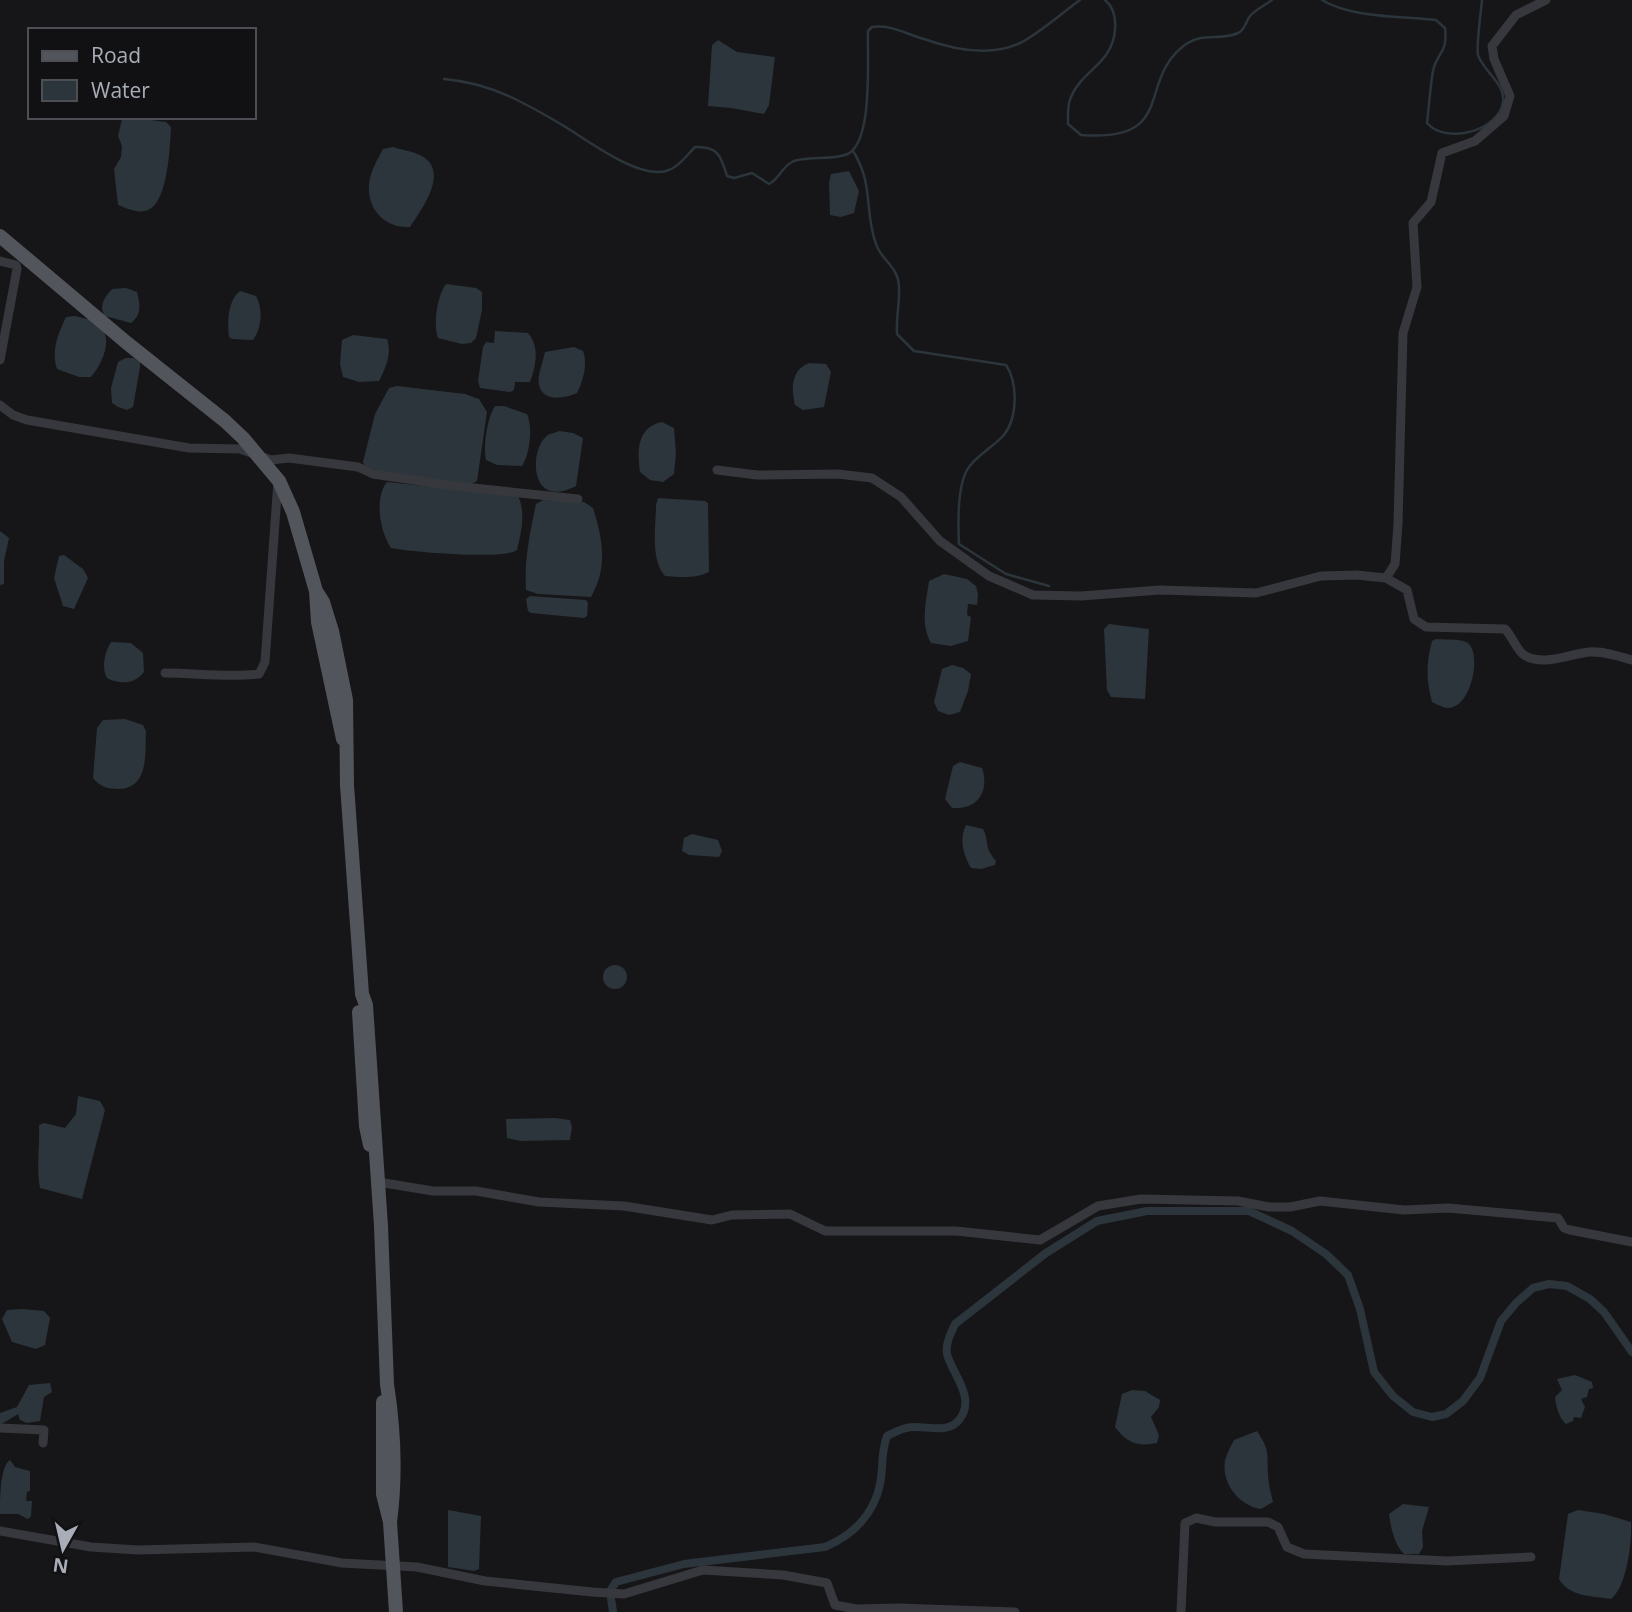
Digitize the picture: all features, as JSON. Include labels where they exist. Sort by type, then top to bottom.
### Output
[{"type":"main road","points":[[0,236],[225,421],[258,454],[279,481],[293,512],[316,591],[323,602],[346,699],[362,994],[358,1024],[365,1112],[378,1182],[387,1384],[392,1413],[393,1497],[390,1522],[396,1612]]},
{"type":"street","points":[[1386,578],[1395,564],[1398,524],[1403,333],[1417,287],[1413,223],[1430,202],[1442,153],[1475,141],[1504,116],[1510,96],[1494,59],[1492,46],[1516,15],[1546,0]]},
{"type":"street","points":[[0,261],[16,265],[17,269],[0,360]]},
{"type":"street","points":[[0,405],[13,415],[26,420],[189,448],[240,449],[271,460],[289,458],[358,467],[373,474],[454,486],[578,499]]},
{"type":"street","points":[[716,470],[757,475],[838,474],[872,478],[901,497],[940,541],[989,576],[1033,595],[1081,596],[1160,590],[1256,593],[1321,576],[1386,578],[1407,590],[1415,619],[1426,627],[1506,629],[1515,639],[1521,653],[1527,657],[1546,660],[1590,652],[1632,660]]},
{"type":"street","points":[[165,673],[242,676],[259,674],[265,662],[279,481]]},
{"type":"street","points":[[378,1182],[433,1191],[476,1191],[540,1202],[624,1206],[712,1220],[732,1215],[790,1214],[825,1231],[956,1231],[1041,1240],[1098,1206],[1141,1199],[1238,1201],[1269,1207],[1290,1207],[1320,1201],[1404,1210],[1448,1208],[1537,1215],[1558,1218],[1564,1228],[1570,1230],[1632,1242]]},
{"type":"street","points":[[0,1428],[44,1430],[43,1443]]},
{"type":"street","points":[[1181,1612],[1185,1523],[1196,1518],[1215,1522],[1268,1522],[1278,1527],[1287,1547],[1304,1554],[1447,1561],[1531,1558]]},
{"type":"street","points":[[0,1531],[90,1547],[138,1550],[254,1547],[342,1563],[417,1567],[485,1581],[624,1594],[703,1570],[726,1570],[783,1575],[827,1583],[835,1605],[856,1609],[1015,1612]]},
{"type":"water","points":[[718,40],[737,52],[775,57],[769,105],[764,114],[708,106],[712,45]]},
{"type":"water","points":[[122,119],[166,122],[171,127],[163,188],[153,207],[145,211],[135,211],[118,205],[114,169],[121,157],[122,146],[118,136]]},
{"type":"water","points":[[393,147],[420,155],[429,162],[433,170],[434,180],[427,200],[410,227],[393,225],[386,221],[375,210],[369,194],[376,162],[383,149]]},
{"type":"water","points":[[849,171],[859,191],[854,213],[841,217],[830,215],[831,174]]},
{"type":"water","points":[[446,284],[476,288],[482,292],[482,310],[476,338],[471,343],[462,344],[438,338],[437,311]]},
{"type":"water","points":[[126,288],[137,292],[139,301],[139,313],[131,323],[105,316],[102,309],[105,298],[112,289]]},
{"type":"water","points":[[240,291],[256,296],[260,306],[260,324],[253,340],[229,337],[228,318],[233,300]]},
{"type":"water","points":[[75,316],[96,322],[105,335],[103,358],[91,377],[79,377],[57,369],[55,349],[58,336],[66,317]]},
{"type":"water","points":[[495,331],[528,333],[534,344],[535,363],[530,382],[515,382],[514,390],[510,392],[480,388],[478,381],[483,347],[486,342],[494,343]]},
{"type":"water","points":[[353,335],[387,339],[389,355],[379,381],[359,382],[343,377],[340,364],[342,340]]},
{"type":"water","points":[[574,347],[583,351],[585,361],[583,378],[577,393],[555,398],[545,395],[539,385],[539,373],[545,352]]},
{"type":"water","points":[[134,358],[140,362],[133,407],[127,410],[112,403],[111,388],[118,362]]},
{"type":"water","points":[[809,363],[826,364],[831,372],[824,407],[803,410],[795,405],[793,386],[799,370]]},
{"type":"water","points":[[397,386],[465,394],[479,399],[487,412],[477,481],[468,486],[394,475],[365,467],[363,462],[375,414],[389,388]]},
{"type":"water","points":[[495,406],[504,406],[527,414],[530,440],[522,466],[497,465],[486,460],[486,432]]},
{"type":"water","points":[[662,422],[674,428],[676,453],[674,474],[663,482],[650,480],[640,472],[639,456],[643,434]]},
{"type":"water","points":[[559,431],[583,438],[576,486],[560,491],[549,490],[541,484],[536,463],[542,442],[548,435]]},
{"type":"water","points":[[387,482],[518,496],[522,516],[517,550],[477,555],[391,548],[380,515],[381,497]]},
{"type":"water","points":[[658,498],[708,503],[709,572],[693,577],[665,576],[660,569],[655,532]]},
{"type":"water","points":[[543,500],[584,502],[593,508],[599,531],[602,564],[591,597],[538,594],[526,590],[532,525],[536,504]]},
{"type":"water","points":[[0,531],[9,538],[4,561],[4,584],[0,585]]},
{"type":"water","points":[[64,555],[83,569],[88,578],[74,609],[63,606],[54,578],[59,556]]},
{"type":"water","points":[[944,574],[967,579],[976,586],[978,594],[977,605],[968,604],[967,615],[971,617],[968,641],[951,646],[931,643],[925,621],[929,581]]},
{"type":"water","points":[[530,596],[586,600],[587,616],[584,618],[531,613],[528,611],[526,599]]},
{"type":"water","points":[[1109,624],[1149,629],[1145,699],[1111,697],[1107,690],[1104,629]]},
{"type":"water","points":[[1436,639],[1469,644],[1474,659],[1472,678],[1465,697],[1450,708],[1432,702],[1430,694],[1428,664],[1432,641]]},
{"type":"water","points":[[111,642],[131,643],[143,653],[144,672],[140,676],[127,682],[107,678],[104,660]]},
{"type":"water","points":[[952,665],[971,674],[960,712],[949,715],[938,711],[934,702],[942,669]]},
{"type":"water","points":[[125,719],[143,725],[146,731],[143,769],[135,783],[128,787],[107,788],[93,778],[97,728],[103,720]]},
{"type":"water","points":[[960,762],[982,768],[983,792],[975,803],[952,808],[945,799],[953,766]]},
{"type":"water","points":[[966,825],[983,829],[989,852],[996,861],[995,865],[981,869],[971,868],[963,846]]},
{"type":"water","points":[[692,834],[718,840],[722,851],[719,857],[689,855],[682,851],[684,838]]},
{"type":"water","points":[[615,965],[623,969],[627,977],[623,985],[615,989],[607,985],[603,977],[607,969]]},
{"type":"water","points":[[78,1096],[100,1101],[105,1110],[82,1199],[40,1188],[38,1172],[39,1125],[44,1123],[65,1128],[76,1114]]},
{"type":"water","points":[[506,1119],[570,1120],[570,1140],[521,1141],[507,1138]]},
{"type":"water","points":[[7,1310],[44,1311],[50,1318],[45,1345],[36,1349],[12,1342],[2,1319]]},
{"type":"water","points":[[1575,1375],[1592,1382],[1593,1388],[1589,1389],[1587,1397],[1581,1399],[1585,1407],[1581,1418],[1574,1417],[1573,1421],[1566,1424],[1556,1404],[1555,1397],[1562,1390],[1557,1379]]},
{"type":"water","points":[[50,1383],[52,1392],[44,1397],[40,1421],[27,1423],[20,1420],[18,1414],[0,1425],[0,1413],[17,1407],[29,1385]]},
{"type":"water","points":[[1132,1390],[1145,1391],[1160,1400],[1159,1407],[1151,1417],[1159,1435],[1157,1443],[1133,1442],[1115,1427],[1122,1394]]},
{"type":"water","points":[[1257,1431],[1267,1452],[1268,1481],[1273,1502],[1261,1509],[1246,1503],[1233,1492],[1224,1469],[1234,1440]]},
{"type":"water","points":[[10,1460],[15,1467],[30,1471],[30,1491],[27,1492],[26,1501],[32,1501],[31,1516],[28,1519],[18,1514],[0,1514],[2,1476]]},
{"type":"water","points":[[1403,1504],[1429,1507],[1422,1531],[1423,1547],[1419,1554],[1404,1554],[1394,1536],[1389,1514]]},
{"type":"water","points":[[448,1510],[481,1516],[479,1569],[474,1571],[448,1567]]},
{"type":"water","points":[[1578,1510],[1631,1522],[1631,1541],[1625,1575],[1611,1599],[1575,1592],[1563,1585],[1559,1579],[1568,1514]]},
{"type":"waterway","points":[[444,79],[472,84],[509,96],[553,119],[613,157],[641,169],[666,171],[682,161],[695,147],[703,147],[714,150],[723,163],[727,176],[734,178],[752,173],[769,184],[792,162],[845,155],[854,148],[861,136],[865,119],[868,31],[872,27],[892,28],[958,48],[995,50],[1025,40],[1080,0]]},
{"type":"waterway","points":[[1105,0],[1115,19],[1113,42],[1106,55],[1078,85],[1069,103],[1068,124],[1081,135],[1112,135],[1132,129],[1144,119],[1162,75],[1171,59],[1186,44],[1199,38],[1238,33],[1252,14],[1272,0]]},
{"type":"waterway","points":[[1322,0],[1362,13],[1436,20],[1445,28],[1444,48],[1433,71],[1427,123],[1436,130],[1458,134],[1471,132],[1492,121],[1503,102],[1498,83],[1478,55],[1482,0]]},
{"type":"waterway","points":[[853,151],[864,175],[876,244],[898,279],[897,334],[914,351],[1006,365],[1013,381],[1014,411],[1008,429],[974,461],[961,486],[959,544],[1006,574],[1049,586]]},
{"type":"waterway","points":[[613,1612],[610,1591],[616,1582],[684,1564],[825,1547],[853,1530],[867,1514],[877,1495],[887,1436],[910,1427],[949,1427],[959,1420],[964,1412],[962,1386],[947,1354],[955,1324],[1046,1253],[1097,1221],[1147,1211],[1249,1211],[1292,1231],[1326,1254],[1348,1275],[1360,1309],[1374,1372],[1393,1396],[1413,1412],[1432,1417],[1446,1414],[1463,1401],[1480,1378],[1501,1321],[1533,1288],[1549,1284],[1567,1286],[1590,1299],[1604,1312],[1632,1352]]}]
